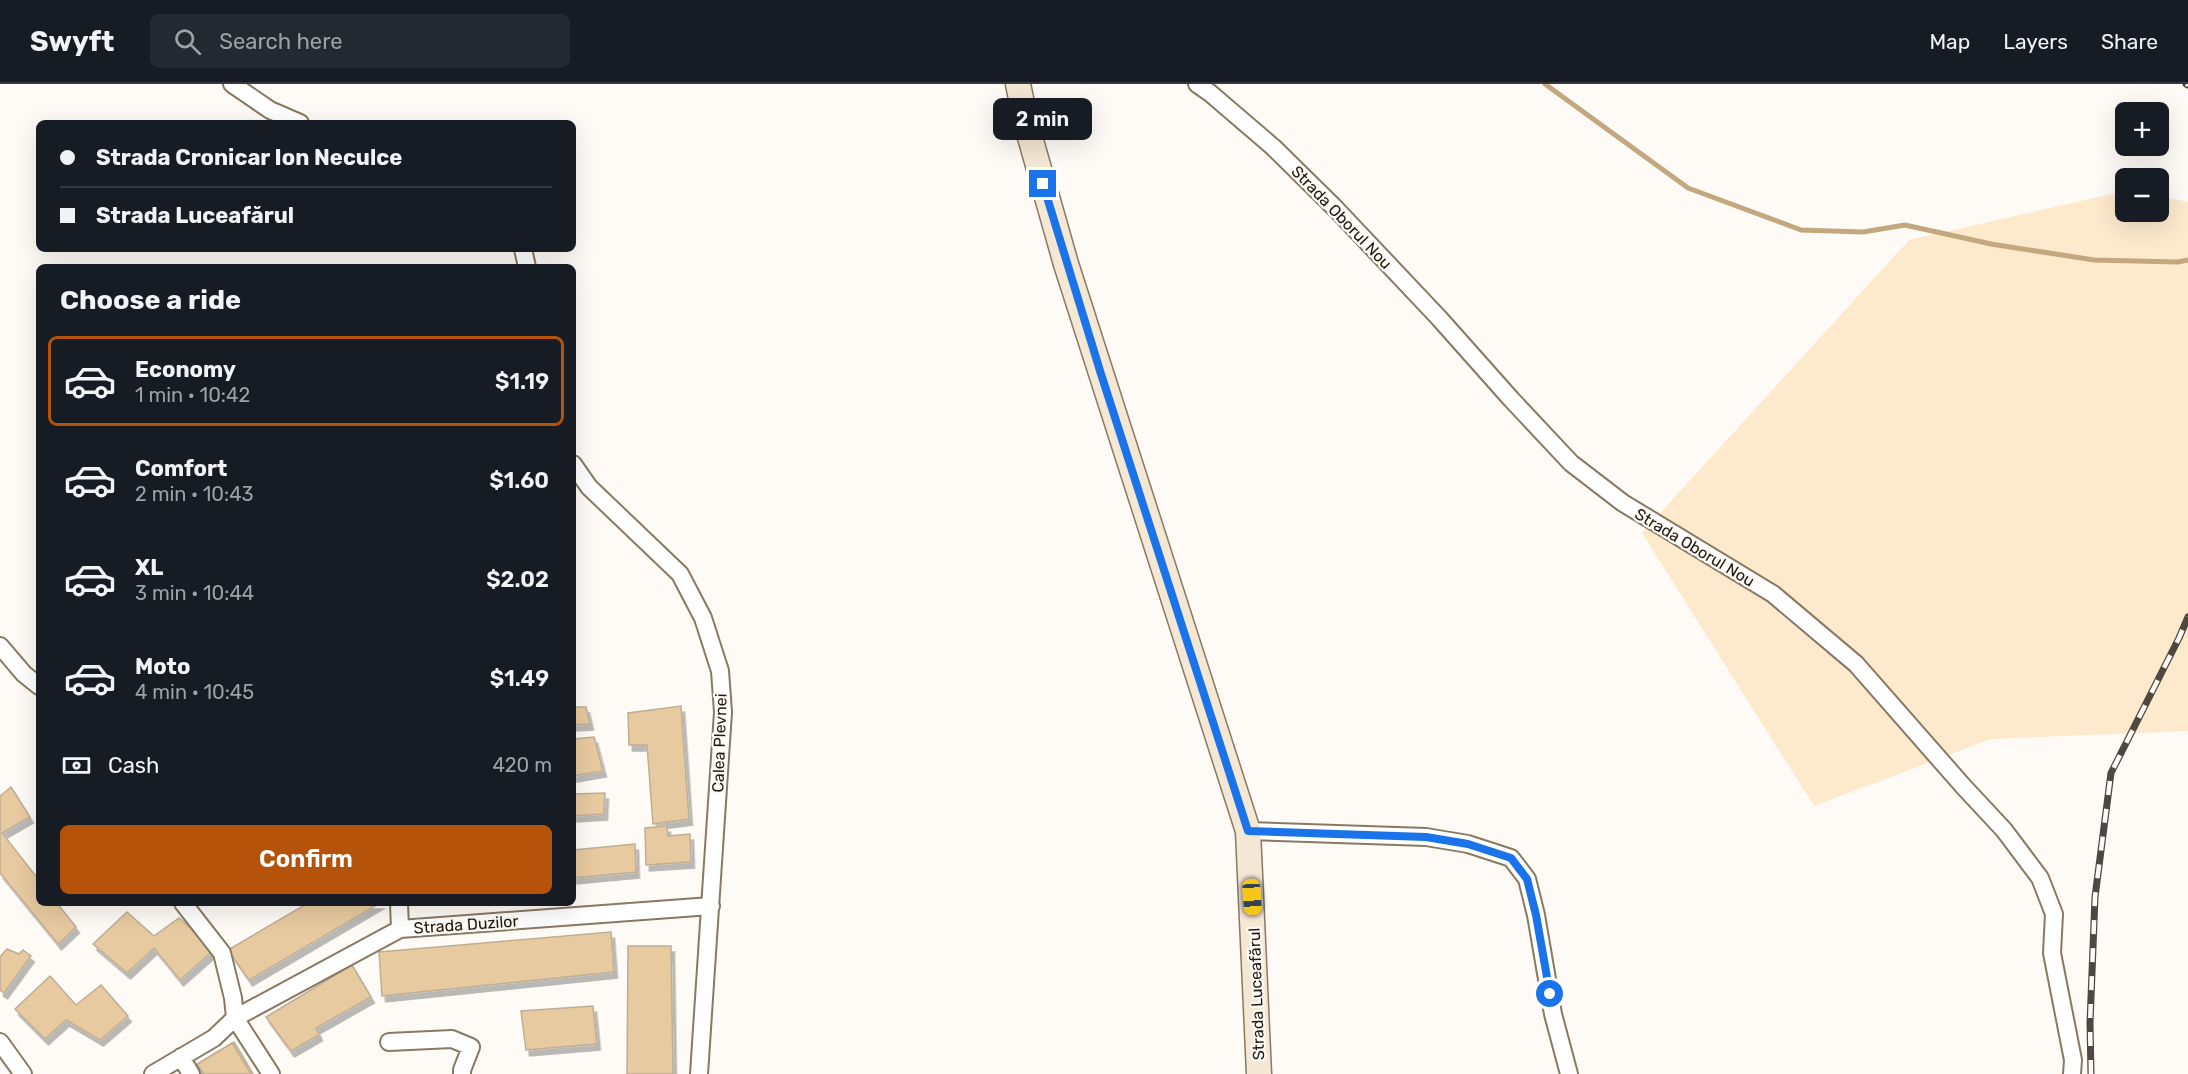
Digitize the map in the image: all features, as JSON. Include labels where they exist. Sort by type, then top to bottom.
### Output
[{"type":"street","points":[[232,84],[270,110],[293,120]]},
{"type":"street","name":"Strada Luceafărul","points":[[1018,84],[1026,123],[1066,264],[1248,831],[1259,1074]]},
{"type":"street","name":"Strada Oborul Nou","points":[[1197,84],[1273,147],[1336,209],[1571,463],[1623,502],[1773,594],[1790,608],[1856,664],[2004,830],[2040,878],[2054,914],[2052,953],[2073,1060],[2072,1074]]},
{"type":"street","name":"Calea Plevnei","points":[[576,468],[589,487],[680,574],[703,618],[720,671],[723,712],[699,1074]]},
{"type":"street","points":[[0,646],[36,684]]},
{"type":"street","points":[[1248,831],[1426,837],[1468,844],[1511,858],[1527,879],[1536,915],[1553,1014],[1569,1074]]},
{"type":"street","points":[[185,906],[222,953],[233,998],[235,1018],[271,1074]]},
{"type":"street","points":[[399,906],[400,929]]},
{"type":"street","name":"Strada Duzilor","points":[[153,1074],[214,1038],[235,1018],[400,929],[711,906]]},
{"type":"street","points":[[389,1042],[452,1039],[462,1043],[471,1047],[462,1074]]},
{"type":"street","points":[[0,1041],[23,1074]]},
{"type":"street","points":[[181,1057],[191,1074]]},
{"type":"shaded area","points":[[2115,193],[2115,222],[2169,222],[2169,198],[2188,202],[2188,731],[1991,739],[1814,806],[1642,533],[1909,240]]},
{"type":"building","points":[[681,706],[689,819],[653,824],[647,745],[629,745],[628,713]]},
{"type":"building","points":[[576,707],[586,707],[590,724],[576,725]]},
{"type":"building","points":[[594,737],[603,771],[576,776],[576,739]]},
{"type":"building","points":[[11,787],[30,817],[2,833],[36,876],[36,906],[59,906],[76,927],[58,944],[0,873],[0,796]]},
{"type":"building","points":[[605,793],[604,814],[576,816],[576,794]]},
{"type":"building","points":[[667,826],[668,836],[690,834],[691,862],[646,865],[645,828]]},
{"type":"building","points":[[635,844],[636,872],[576,878],[576,850]]},
{"type":"building","points":[[303,906],[375,906],[249,980],[228,950]]},
{"type":"building","points":[[127,912],[154,936],[179,918],[215,949],[180,980],[154,948],[127,973],[93,944]]},
{"type":"building","points":[[611,932],[614,972],[382,996],[379,952]]},
{"type":"building","points":[[628,946],[671,946],[673,1074],[627,1074]]},
{"type":"building","points":[[7,949],[19,954],[23,950],[31,956],[4,993],[0,990],[0,957]]},
{"type":"building","points":[[352,965],[371,997],[316,1028],[319,1035],[291,1051],[266,1017]]},
{"type":"building","points":[[50,976],[76,1005],[101,985],[128,1016],[100,1040],[66,1020],[45,1039],[15,1009]]},
{"type":"building","points":[[593,1006],[597,1044],[526,1050],[521,1011]]},
{"type":"building","points":[[234,1042],[253,1074],[202,1074],[196,1065]]},
{"type":"building","points":[[232,1043],[251,1074],[204,1074],[197,1064]]},
{"type":"waterway","points":[[1545,84],[1688,188],[1801,230],[1863,232],[1905,225],[1991,244],[2094,260],[2178,262],[2188,260]]},
{"type":"railway","points":[[2091,1074],[2090,1023],[2095,897],[2111,773],[2188,617]]},
{"type":"route","points":[[1043,184],[1066,264],[1248,831],[1426,837],[1468,844],[1511,858],[1527,879],[1550,994]]}]
